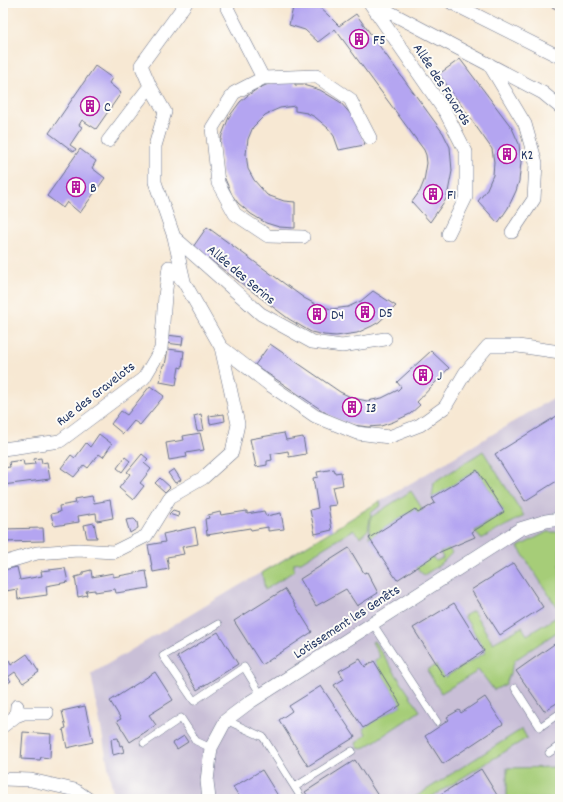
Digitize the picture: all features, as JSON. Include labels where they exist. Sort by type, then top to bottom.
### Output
[{"type":"street","points":[[3,563],[37,553],[78,550],[114,552],[146,536],[170,497],[203,478],[232,452],[238,424],[221,346],[184,282],[174,237],[155,182],[155,146],[165,112],[150,86],[141,65],[186,3]]},
{"type":"street","points":[[228,3],[227,8],[263,78]]},
{"type":"street","points":[[371,3],[543,93],[560,107]]},
{"type":"street","name":"Allée des Favards","points":[[371,3],[446,113],[466,152],[466,196],[448,234]]},
{"type":"street","points":[[452,3],[560,57]]},
{"type":"street","points":[[489,64],[526,124],[536,163],[534,199],[512,232]]},
{"type":"street","points":[[303,237],[268,236],[235,214],[218,183],[212,128],[234,93],[263,78],[316,76],[350,98],[370,138]]},
{"type":"street","points":[[108,141],[150,86]]},
{"type":"street","name":"Allée des Serins","points":[[174,237],[261,314],[312,342],[342,346],[385,339]]},
{"type":"street","name":"Rue des Gravelots","points":[[3,449],[60,441],[144,378],[161,349],[169,267],[184,282]]},
{"type":"street","points":[[221,346],[270,386],[315,416],[357,433],[389,437],[420,425],[445,407],[465,373],[488,346],[518,346],[560,352]]},
{"type":"street","name":"Lotissement les Genêts","points":[[209,799],[207,781],[211,748],[226,720],[261,695],[520,529],[546,520],[560,519]]},
{"type":"street","points":[[3,726],[16,711],[24,713],[47,713]]},
{"type":"street","points":[[3,779],[31,780],[75,790],[88,799]]},
{"type":"lane","points":[[218,624],[163,656],[194,701],[244,667],[261,695]]},
{"type":"lane","points":[[372,624],[437,722]]},
{"type":"lane","points":[[515,688],[540,727],[560,714]]},
{"type":"lane","points":[[144,743],[180,718],[196,741],[211,748]]},
{"type":"lane","points":[[226,720],[263,737],[302,799]]},
{"type":"lane","points":[[549,753],[560,745]]},
{"type":"lane","points":[[295,787],[352,751]]},
{"type":"shaded area","points":[[560,394],[560,799],[114,799],[91,674]]},
{"type":"green space","points":[[483,451],[524,516],[481,539],[475,531],[504,512],[477,470],[432,498],[434,483]]},
{"type":"green space","points":[[411,491],[423,510],[418,513],[415,509],[369,538],[371,517]]},
{"type":"green space","points":[[380,501],[381,505],[371,513],[368,530],[360,537],[353,530],[301,562],[294,563],[294,571],[265,590],[262,573]]},
{"type":"green space","points":[[547,532],[560,532],[560,612],[518,547]]},
{"type":"green space","points":[[448,548],[452,553],[441,564],[424,575],[415,567],[432,557],[436,561],[443,558],[440,552]]},
{"type":"green space","points":[[473,611],[493,643],[522,627],[527,635],[560,615],[560,630],[515,660],[506,684],[494,690],[478,669],[475,673],[441,693],[427,670],[436,665],[445,677],[486,652],[464,616]]},
{"type":"green space","points":[[374,641],[420,711],[363,749],[358,748],[356,743],[366,734],[363,728],[401,705],[374,661],[380,657],[372,642]]},
{"type":"green space","points":[[522,729],[527,738],[428,799],[412,799]]},
{"type":"green space","points":[[560,767],[560,799],[507,799],[507,768]]},
{"type":"building","points":[[294,3],[308,3],[319,7],[339,26],[356,14],[443,133],[450,147],[452,171],[446,199],[430,222],[412,202],[420,191],[424,181],[427,163],[424,150],[335,29],[318,42],[305,30],[289,25]]},
{"type":"building","points":[[544,3],[560,3],[560,11]]},
{"type":"building","points":[[460,59],[512,128],[519,144],[521,162],[519,181],[508,208],[498,223],[478,201],[486,191],[493,175],[494,162],[492,149],[439,74]]},
{"type":"building","name":"C","points":[[95,66],[112,78],[109,83],[121,93],[96,129],[82,120],[79,125],[82,127],[70,145],[76,149],[74,152],[49,133]]},
{"type":"building","points":[[295,80],[295,85],[303,85],[320,90],[340,102],[354,118],[365,142],[364,145],[339,150],[334,136],[328,128],[315,117],[307,113],[295,111],[295,106],[280,108],[265,115],[253,127],[248,139],[246,154],[248,169],[254,180],[267,195],[284,201],[295,202],[295,228],[279,227],[266,223],[251,214],[238,203],[232,195],[222,172],[220,144],[229,117],[240,102],[247,96],[266,85],[280,81]]},
{"type":"building","name":"B","points":[[80,149],[96,161],[92,168],[105,178],[80,213],[67,202],[63,208],[47,196]]},
{"type":"building","points":[[207,227],[304,298],[319,306],[332,309],[348,307],[361,301],[373,291],[396,306],[379,322],[357,333],[336,336],[311,332],[289,319],[193,247]]},
{"type":"building","points":[[167,335],[183,337],[182,345],[166,343]]},
{"type":"building","points":[[270,344],[340,392],[353,398],[367,401],[382,398],[398,390],[401,387],[397,382],[431,351],[449,368],[417,402],[420,405],[410,414],[381,426],[368,427],[353,425],[336,419],[326,413],[255,365]]},
{"type":"building","points":[[168,349],[184,351],[182,368],[179,367],[176,385],[160,382]]},
{"type":"building","points":[[150,386],[164,396],[140,425],[134,421],[123,434],[111,424],[121,411],[127,415]]},
{"type":"building","points":[[201,414],[204,430],[197,431],[194,416]]},
{"type":"building","points":[[224,414],[225,421],[210,424],[209,416]]},
{"type":"building","points":[[560,414],[560,479],[525,501],[495,454]]},
{"type":"building","points":[[200,433],[204,450],[186,453],[187,457],[169,460],[166,443],[184,440],[183,436]]},
{"type":"building","points":[[284,433],[286,440],[303,437],[306,454],[289,457],[288,451],[271,454],[272,460],[267,461],[267,465],[256,467],[250,439]]},
{"type":"building","points":[[99,434],[112,444],[103,457],[99,454],[88,468],[84,465],[74,477],[61,468],[71,455],[75,458],[86,443],[90,447]]},
{"type":"building","points":[[142,454],[148,459],[144,463],[151,469],[140,483],[144,486],[133,500],[119,488],[130,474],[127,472]]},
{"type":"building","points":[[125,457],[130,461],[122,472],[117,468]]},
{"type":"building","points":[[41,458],[42,463],[47,462],[50,479],[3,485],[3,468],[10,467],[9,462],[23,460],[24,465],[35,464],[34,459]]},
{"type":"building","points":[[174,469],[181,480],[175,483],[168,473]]},
{"type":"building","points":[[334,469],[335,473],[341,472],[343,485],[332,487],[336,505],[328,506],[332,530],[315,534],[310,510],[318,508],[313,478],[318,477],[317,472]]},
{"type":"building","points":[[477,470],[504,512],[472,532],[475,537],[440,552],[397,580],[369,538],[415,509],[418,513],[435,503],[432,498]]},
{"type":"building","points":[[160,478],[170,487],[165,492],[155,483]]},
{"type":"building","points":[[92,496],[94,503],[110,500],[113,518],[97,521],[96,513],[78,516],[79,522],[54,526],[51,514],[60,512],[59,506],[76,503],[75,499]]},
{"type":"building","points":[[173,510],[179,512],[178,517],[169,514]]},
{"type":"building","points":[[247,511],[247,514],[264,511],[266,516],[281,513],[284,529],[268,531],[268,527],[251,530],[250,528],[207,535],[205,519],[209,518],[208,515],[220,512],[221,515]]},
{"type":"building","points":[[134,519],[137,522],[138,528],[130,533],[126,520]]},
{"type":"building","points":[[94,523],[97,538],[87,538],[84,525]]},
{"type":"building","points":[[195,527],[198,544],[182,547],[184,554],[167,557],[169,569],[153,572],[148,545],[165,542],[163,534]]},
{"type":"building","points":[[43,528],[44,541],[3,542],[3,529]]},
{"type":"building","points":[[349,548],[364,573],[367,572],[378,593],[357,606],[346,589],[316,606],[300,579]]},
{"type":"building","points":[[514,563],[543,607],[500,635],[471,590]]},
{"type":"building","points":[[17,567],[20,580],[42,576],[41,571],[65,568],[68,582],[46,586],[47,595],[18,599],[17,589],[6,591],[3,570]]},
{"type":"building","points":[[91,570],[92,577],[113,573],[113,577],[146,571],[149,588],[116,593],[115,589],[95,592],[95,590],[86,591],[87,595],[78,597],[75,577],[83,575],[83,572]]},
{"type":"building","points":[[285,589],[312,632],[262,665],[234,621]]},
{"type":"building","points":[[454,603],[484,651],[444,677],[413,628]]},
{"type":"building","points":[[218,632],[238,664],[197,690],[177,657]]},
{"type":"building","points":[[560,640],[560,701],[544,711],[516,671]]},
{"type":"building","points":[[27,654],[39,672],[23,683],[15,672],[8,677],[11,681],[3,686],[3,665],[9,661],[11,665]]},
{"type":"building","points":[[360,659],[365,667],[374,661],[401,705],[363,728],[334,685],[344,679],[339,671]]},
{"type":"building","points":[[155,672],[173,700],[149,715],[156,725],[130,742],[117,721],[121,719],[110,701]]},
{"type":"building","points":[[321,686],[355,737],[308,766],[279,720],[292,711],[289,706]]},
{"type":"building","points":[[485,697],[503,724],[443,764],[425,736],[449,720],[447,717],[459,710],[461,713]]},
{"type":"building","points":[[85,706],[93,742],[67,748],[63,729],[66,728],[62,711]]},
{"type":"building","points":[[23,732],[51,734],[50,758],[41,757],[40,760],[21,759]]},
{"type":"building","points":[[184,736],[188,742],[177,749],[173,743]]},
{"type":"building","points":[[118,738],[120,746],[122,745],[124,752],[113,755],[111,739]]},
{"type":"building","points":[[355,760],[380,799],[310,799],[305,792]]},
{"type":"building","points":[[481,769],[497,795],[490,799],[433,799]]},
{"type":"building","points":[[262,770],[280,799],[241,799],[233,787]]},
{"type":"place","name":"F5","points":[[359,39]]},
{"type":"place","name":"C","points":[[90,106]]},
{"type":"place","name":"K2","points":[[507,154]]},
{"type":"place","name":"B","points":[[76,187]]},
{"type":"place","name":"F1","points":[[433,194]]},
{"type":"place","name":"D5","points":[[365,312]]},
{"type":"place","name":"D4","points":[[317,314]]},
{"type":"place","name":"J","points":[[423,375]]},
{"type":"place","name":"I3","points":[[352,407]]}]
